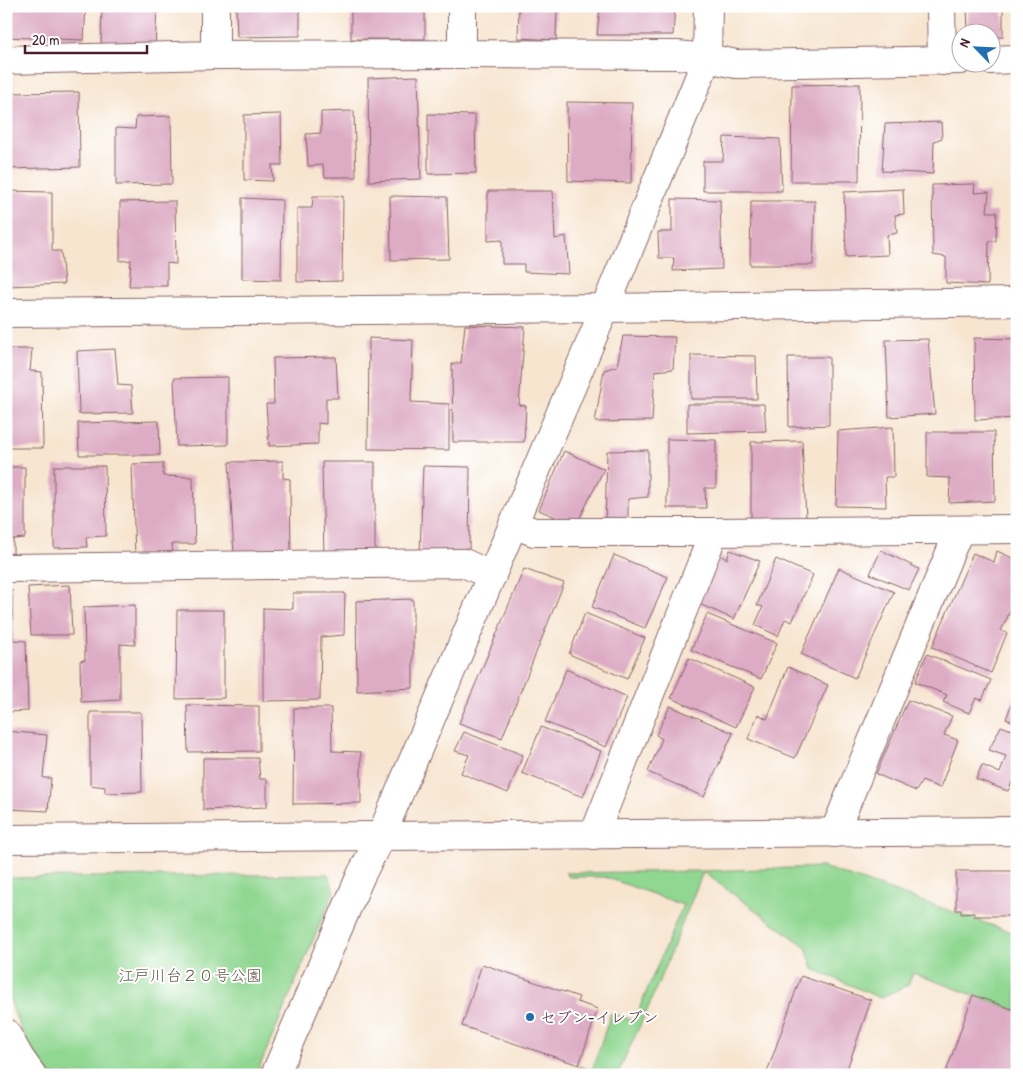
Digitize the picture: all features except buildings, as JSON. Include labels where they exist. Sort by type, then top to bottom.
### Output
[{"type":"street","points":[[215,6],[215,55]]},
{"type":"street","points":[[462,6],[462,54]]},
{"type":"street","points":[[275,1075],[361,875],[381,836],[492,576],[605,308],[707,58],[708,6]]},
{"type":"street","points":[[941,6],[950,56]]},
{"type":"street","points":[[6,60],[215,55],[462,54],[677,55],[707,58],[736,64],[950,61]]},
{"type":"street","points":[[1000,60],[1017,59]]},
{"type":"street","points":[[6,313],[605,308],[1017,302]]},
{"type":"street","points":[[514,524],[534,532],[1017,529]]},
{"type":"street","points":[[834,834],[960,530]]},
{"type":"street","points":[[594,835],[714,532]]},
{"type":"street","points":[[6,568],[464,564],[492,576]]},
{"type":"street","points":[[6,839],[834,834],[1017,831]]},
{"type":"street","points":[[6,1033],[32,1075]]},
{"type":"green space","points":[[823,867],[1017,934],[1017,1011],[913,973],[908,985],[880,998],[813,969],[806,947],[703,872],[648,1008],[617,1075],[586,1075],[577,1071],[579,1066],[592,1070],[611,1013],[634,1021],[683,905],[605,877],[569,877],[565,873]]},
{"type":"green space","name":"江戸川台２０号公園","points":[[328,874],[334,891],[256,1075],[51,1075],[35,1054],[21,1030],[11,1003],[6,978],[6,878]]},
{"type":"place","name":"セブン-イレブン","points":[[530,1017]]}]
